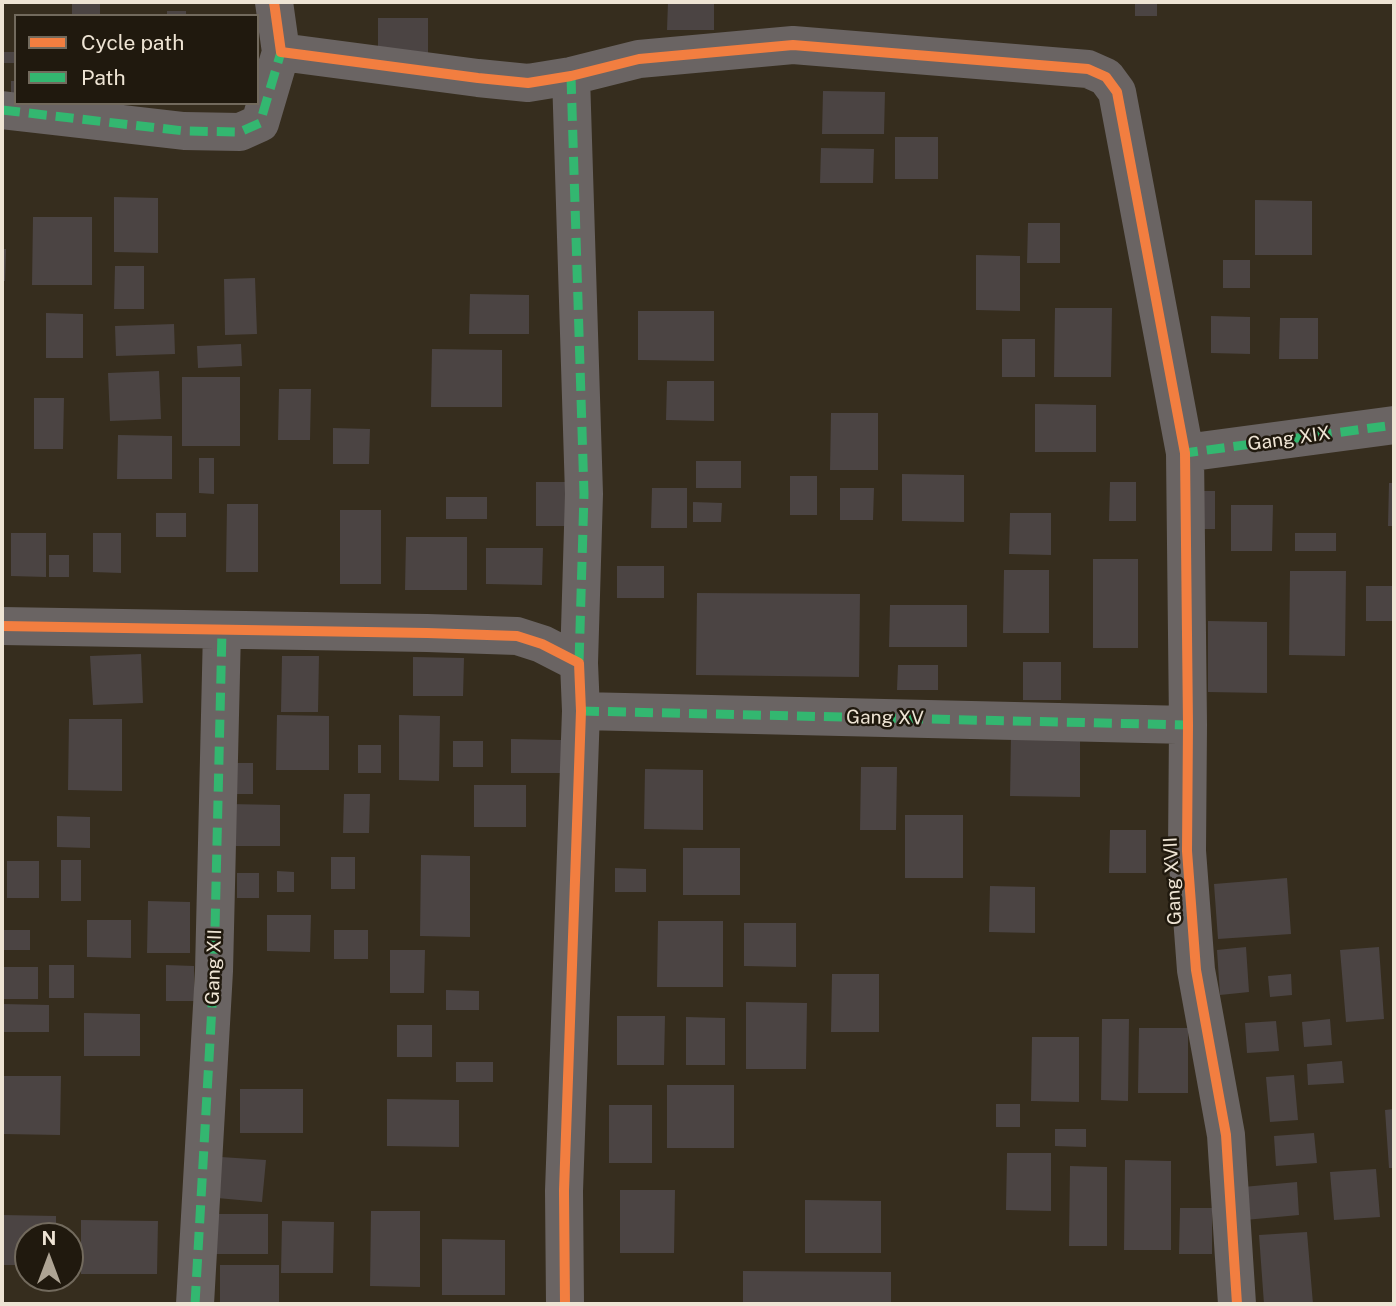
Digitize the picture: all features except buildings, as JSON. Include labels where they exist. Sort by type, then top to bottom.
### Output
[{"type":"street","points":[[2,110],[184,131],[240,132],[260,123],[281,52],[275,2]]},
{"type":"street","name":"Gang XVII","points":[[281,52],[528,83],[571,76],[639,59],[793,44],[1087,69],[1106,77],[1117,92],[1185,453],[1187,851],[1196,970],[1226,1135],[1237,1304]]},
{"type":"street","points":[[565,1304],[564,1191],[582,711],[579,663],[584,494],[571,76]]},
{"type":"street","name":"Gang XIX","points":[[1185,453],[1394,425]]},
{"type":"street","points":[[2,626],[517,636],[542,644],[579,663]]},
{"type":"street","name":"Gang XII","points":[[195,1304],[214,971],[222,630]]},
{"type":"street","name":"Gang XV","points":[[582,711],[1188,725]]},
{"type":"marked path","points":[[2,110],[184,131],[240,132],[260,123],[281,52]]},
{"type":"marked path","points":[[571,76],[584,494],[579,663]]},
{"type":"marked path","points":[[1184,448],[1185,453],[1394,425]]},
{"type":"marked path","points":[[195,1304],[214,971],[222,630]]},
{"type":"marked path","points":[[581,711],[1188,725]]},
{"type":"cycle path","points":[[274,2],[281,52],[528,83],[571,76],[639,59],[793,45],[1088,69],[1106,77],[1117,92],[1185,453],[1187,851],[1196,970],[1226,1135],[1237,1304]]},
{"type":"cycle path","points":[[2,626],[517,636],[542,644],[579,663],[581,711],[564,1191],[565,1304]]}]
